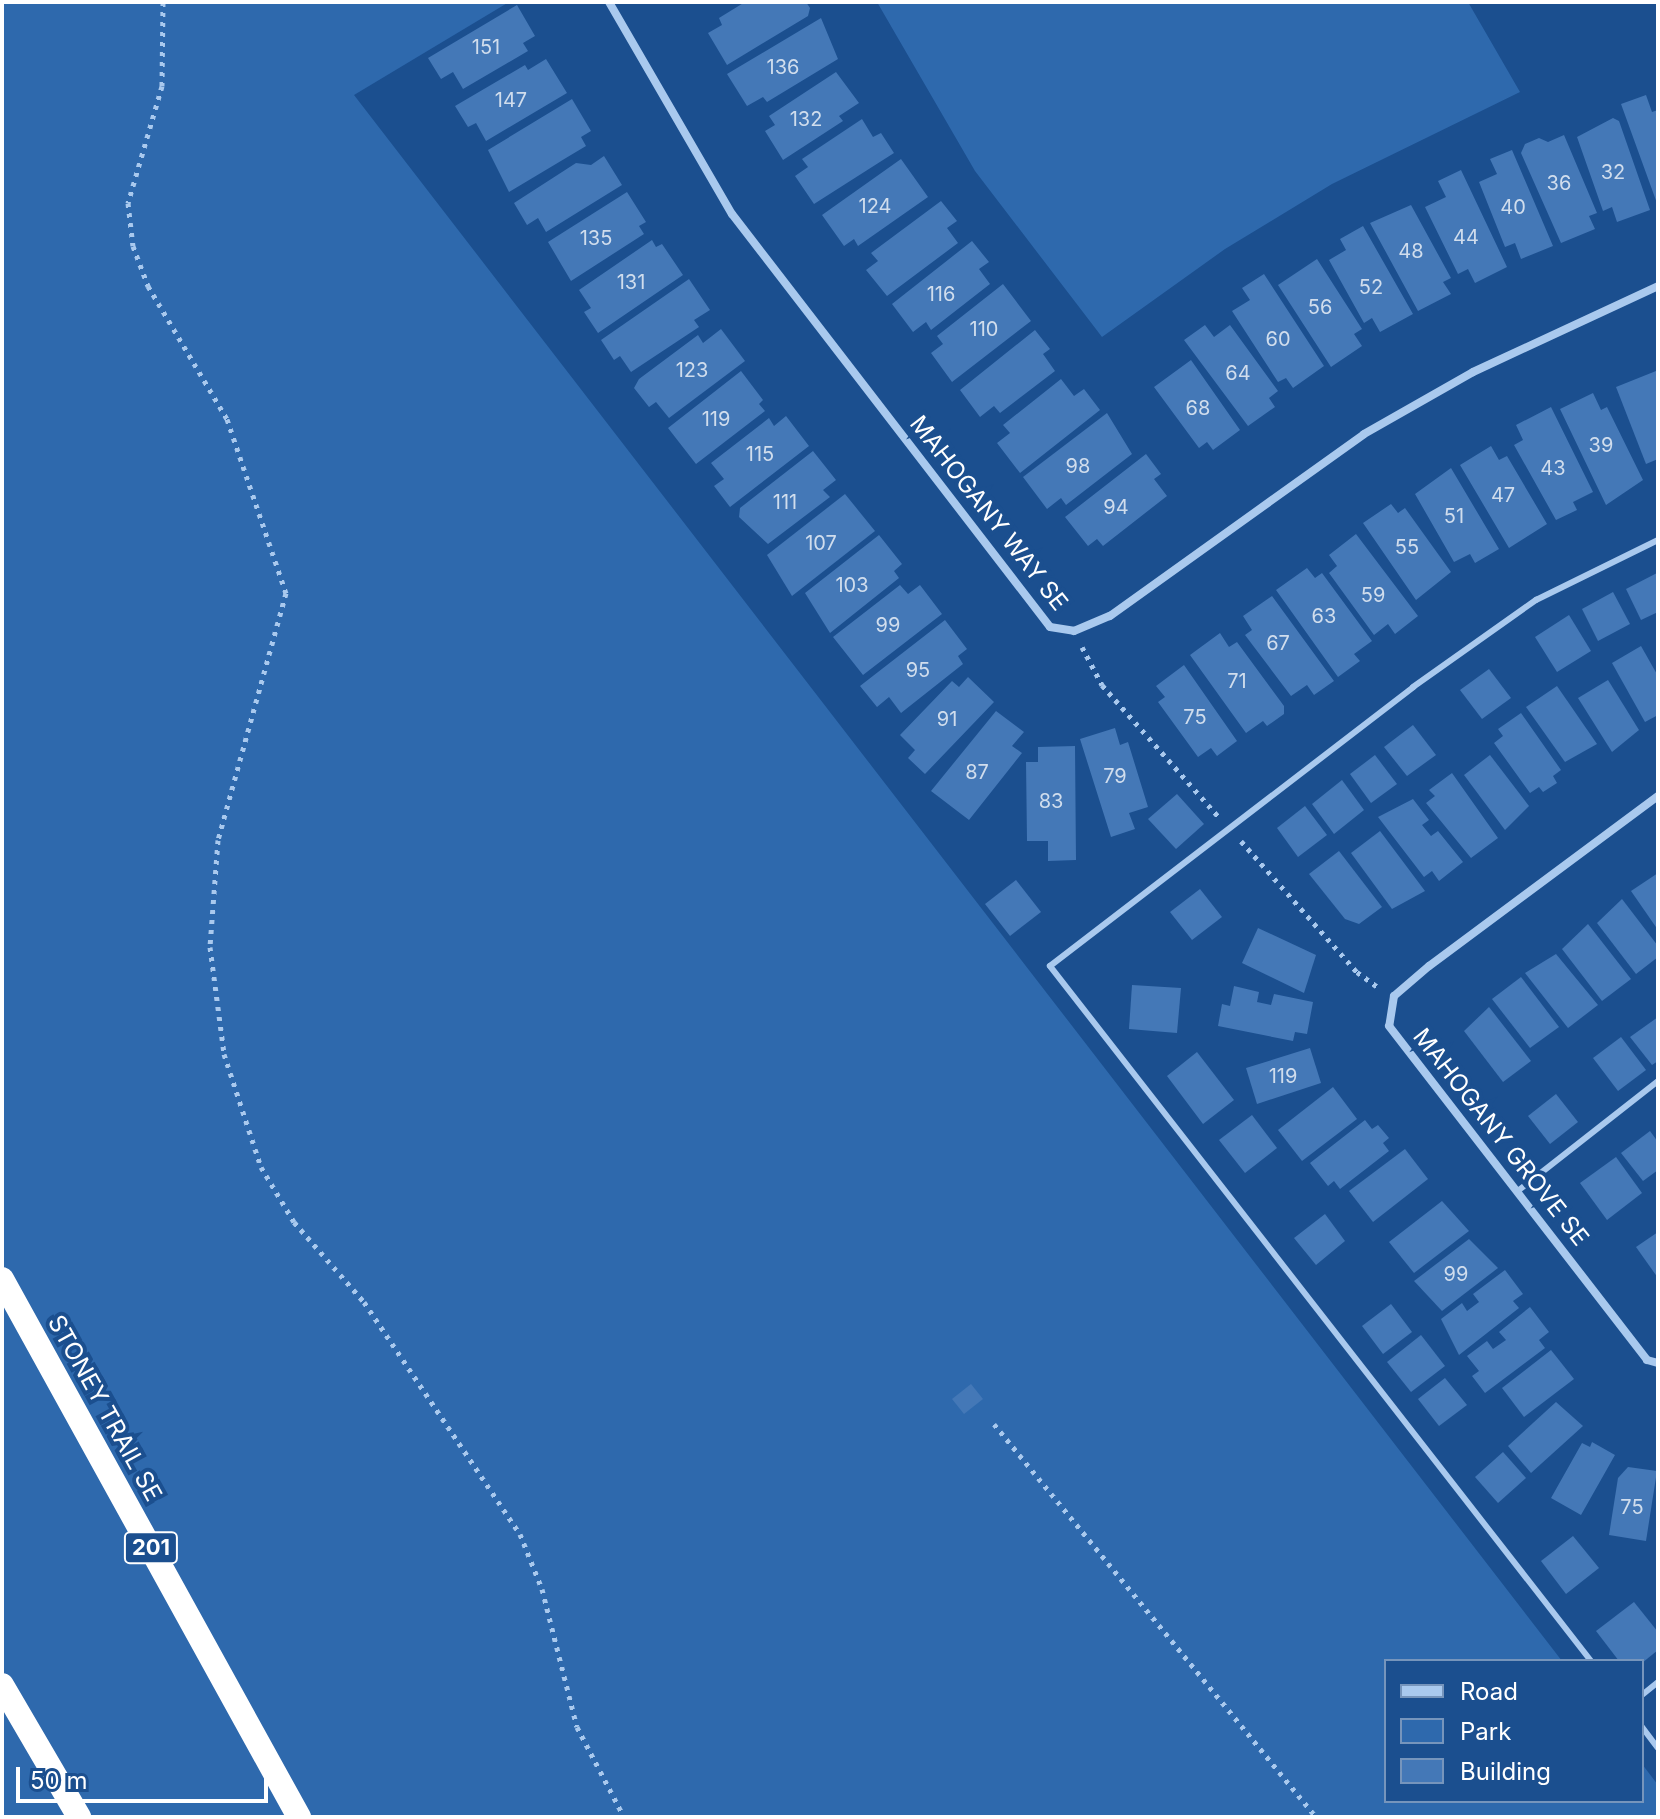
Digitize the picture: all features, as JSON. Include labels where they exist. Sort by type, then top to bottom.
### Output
[{"type":"highway","name":"STONEY TRAIL SE","points":[[2,1279],[299,1817]]},
{"type":"highway","points":[[2,1685],[79,1817]]},
{"type":"street","name":"MAHOGANY WAY SE","points":[[609,2],[732,214],[1050,627],[1074,631],[1110,616],[1364,434],[1473,372],[1658,286]]},
{"type":"street","name":"MAHOGANY GROVE SE","points":[[1658,796],[1394,996],[1389,1026],[1519,1190],[1647,1360],[1658,1363]]},
{"type":"lane","points":[[1589,1659],[1050,966],[1524,609],[1658,540]]},
{"type":"lane","points":[[1519,1190],[1658,1081]]},
{"type":"lane","points":[[1644,1730],[1658,1748]]},
{"type":"path","points":[[164,2],[162,86],[128,203],[133,246],[148,286],[227,419],[286,593],[218,840],[210,947],[213,998],[224,1054],[261,1167],[294,1222],[364,1302],[520,1534],[542,1589],[577,1727],[624,1817]]},
{"type":"path","points":[[994,1424],[1316,1817]]},
{"type":"green space","points":[[2,2],[509,2],[354,95],[1560,1659],[1384,1659],[1384,1803],[1644,1803],[1644,1767],[1658,1785],[1658,1817],[2,1817]]},
{"type":"green space","points":[[877,2],[1468,2],[1520,92],[1332,184],[1225,249],[1102,337],[975,171]]},
{"type":"building","points":[[745,2],[806,2],[810,8],[808,16],[727,65],[708,33],[722,25],[719,18]]},
{"type":"building","points":[[517,5],[535,36],[523,43],[528,51],[463,89],[453,72],[441,79],[428,58]]},
{"type":"building","points":[[821,18],[838,59],[767,102],[763,97],[747,106],[727,74]]},
{"type":"building","points":[[546,59],[567,93],[486,141],[476,123],[468,127],[455,106],[525,65],[528,70]]},
{"type":"building","points":[[836,72],[859,103],[839,116],[843,121],[783,160],[765,131],[775,125],[769,116]]},
{"type":"building","points":[[1646,95],[1652,112],[1658,110],[1658,206],[1621,104]]},
{"type":"building","points":[[572,99],[591,131],[581,137],[586,146],[509,192],[488,150]]},
{"type":"building","points":[[1613,118],[1619,121],[1650,210],[1617,222],[1612,207],[1603,211],[1577,137]]},
{"type":"building","points":[[862,119],[873,137],[881,133],[894,153],[814,204],[795,176],[808,167],[802,159]]},
{"type":"building","points":[[1564,135],[1597,213],[1589,216],[1595,229],[1561,243],[1521,153],[1525,144],[1539,138],[1548,142]]},
{"type":"building","points":[[1512,150],[1553,246],[1521,259],[1515,243],[1505,247],[1479,182],[1497,174],[1490,159]]},
{"type":"building","points":[[604,156],[622,185],[546,232],[538,218],[527,225],[514,203],[576,163],[591,165]]},
{"type":"building","points":[[901,159],[928,197],[858,246],[854,239],[844,246],[822,215]]},
{"type":"building","points":[[1461,170],[1507,267],[1475,283],[1468,269],[1458,274],[1425,207],[1446,197],[1438,181]]},
{"type":"building","points":[[627,192],[646,222],[639,226],[644,234],[571,281],[548,242]]},
{"type":"building","points":[[941,201],[957,221],[947,228],[958,243],[887,296],[866,270],[878,261],[871,253]]},
{"type":"building","points":[[1411,205],[1451,278],[1443,282],[1451,294],[1418,311],[1370,223]]},
{"type":"building","points":[[1363,226],[1413,314],[1380,332],[1372,318],[1364,323],[1329,260],[1346,250],[1340,239]]},
{"type":"building","points":[[652,240],[656,247],[662,244],[683,275],[598,333],[584,312],[591,308],[579,290]]},
{"type":"building","points":[[972,241],[989,262],[979,269],[990,284],[931,330],[926,322],[913,332],[892,304]]},
{"type":"building","points":[[1317,259],[1362,329],[1354,334],[1362,346],[1331,367],[1278,285]]},
{"type":"building","points":[[1264,274],[1324,366],[1293,388],[1286,378],[1278,382],[1232,311],[1250,300],[1242,288]]},
{"type":"building","points":[[689,279],[710,310],[694,320],[699,327],[631,372],[620,356],[614,360],[601,340]]},
{"type":"building","points":[[1003,284],[1031,321],[952,382],[931,353],[943,344],[937,336]]},
{"type":"building","points":[[1205,325],[1214,337],[1230,325],[1278,391],[1269,398],[1275,407],[1248,426],[1184,340]]},
{"type":"building","points":[[721,329],[745,361],[669,418],[656,402],[649,407],[634,388],[639,379],[698,335],[703,343]]},
{"type":"building","points":[[1035,330],[1050,349],[1043,354],[1055,371],[1000,413],[994,406],[980,417],[960,390]]},
{"type":"building","points":[[1191,360],[1240,430],[1213,450],[1207,442],[1199,448],[1154,387]]},
{"type":"building","points":[[741,371],[763,400],[759,404],[765,411],[696,464],[668,428]]},
{"type":"building","points":[[1656,371],[1658,459],[1646,464],[1616,387]]},
{"type":"building","points":[[1061,379],[1074,396],[1084,389],[1100,410],[1020,473],[997,443],[1010,433],[1003,425]]},
{"type":"building","points":[[1593,393],[1601,410],[1607,407],[1643,480],[1606,505],[1560,409]]},
{"type":"building","points":[[1551,407],[1593,492],[1573,502],[1577,510],[1556,520],[1514,445],[1523,440],[1516,425]]},
{"type":"building","points":[[1107,413],[1132,454],[1066,505],[1061,498],[1047,509],[1023,477]]},
{"type":"building","points":[[786,416],[809,446],[730,507],[714,486],[724,479],[711,463],[769,418],[774,426]]},
{"type":"building","points":[[1491,446],[1499,460],[1507,456],[1547,524],[1509,548],[1460,465]]},
{"type":"building","points":[[813,451],[836,480],[823,490],[830,497],[768,544],[739,517],[740,508]]},
{"type":"building","points":[[1146,454],[1161,474],[1154,479],[1167,496],[1103,546],[1097,539],[1088,546],[1065,517]]},
{"type":"building","points":[[1451,468],[1499,549],[1475,563],[1470,554],[1454,562],[1415,494]]},
{"type":"building","points":[[845,494],[875,531],[792,596],[767,555]]},
{"type":"building","points":[[1391,504],[1398,513],[1405,508],[1451,572],[1416,600],[1363,523]]},
{"type":"building","points":[[1356,534],[1418,616],[1395,634],[1388,624],[1374,635],[1329,573],[1337,566],[1329,555]]},
{"type":"building","points":[[879,535],[902,564],[894,571],[899,578],[830,633],[805,593]]},
{"type":"building","points":[[1307,568],[1315,578],[1322,573],[1372,641],[1354,654],[1360,661],[1338,677],[1276,590]]},
{"type":"building","points":[[1657,573],[1658,612],[1641,620],[1626,589]]},
{"type":"building","points":[[900,585],[908,594],[920,585],[942,614],[863,675],[833,637]]},
{"type":"building","points":[[1613,592],[1630,624],[1598,641],[1582,609]]},
{"type":"building","points":[[1272,596],[1334,681],[1314,695],[1307,685],[1291,696],[1245,635],[1252,630],[1243,616]]},
{"type":"building","points":[[1569,615],[1591,651],[1557,672],[1535,637]]},
{"type":"building","points":[[945,620],[967,649],[958,656],[963,664],[901,713],[889,697],[877,707],[860,686]]},
{"type":"building","points":[[1220,633],[1229,647],[1237,642],[1284,706],[1284,714],[1267,726],[1263,721],[1246,733],[1190,655]]},
{"type":"building","points":[[1641,646],[1658,676],[1658,715],[1645,722],[1612,663]]},
{"type":"building","points":[[1184,665],[1237,741],[1217,756],[1211,748],[1198,757],[1158,702],[1165,697],[1156,686]]},
{"type":"building","points":[[1489,669],[1511,698],[1482,719],[1460,690]]},
{"type":"building","points":[[968,677],[994,702],[925,774],[908,758],[915,750],[900,735],[952,681],[959,687]]},
{"type":"building","points":[[1608,680],[1639,730],[1612,752],[1578,698]]},
{"type":"building","points":[[1557,686],[1597,744],[1565,762],[1526,707]]},
{"type":"building","points":[[996,711],[1024,732],[1012,746],[1022,753],[969,820],[931,791]]},
{"type":"building","points":[[1521,713],[1561,770],[1553,776],[1557,783],[1543,792],[1539,787],[1530,793],[1494,743],[1503,736],[1498,729]]},
{"type":"building","points":[[1413,725],[1436,755],[1407,776],[1384,747]]},
{"type":"building","points":[[1115,728],[1120,745],[1128,742],[1148,807],[1129,813],[1135,829],[1111,837],[1080,739]]},
{"type":"building","points":[[1075,746],[1076,860],[1048,861],[1048,841],[1027,841],[1026,762],[1038,762],[1038,747]]},
{"type":"building","points":[[1375,755],[1397,784],[1371,803],[1350,774]]},
{"type":"building","points":[[1490,755],[1529,806],[1505,830],[1464,775]]},
{"type":"building","points":[[1452,773],[1498,838],[1471,858],[1426,803],[1435,796],[1429,790]]},
{"type":"building","points":[[1342,780],[1364,810],[1334,834],[1312,804]]},
{"type":"building","points":[[1177,794],[1204,824],[1176,849],[1148,819]]},
{"type":"building","points":[[1413,799],[1429,820],[1422,825],[1431,836],[1438,831],[1463,862],[1439,881],[1432,871],[1424,877],[1378,817]]},
{"type":"building","points":[[1305,806],[1327,835],[1298,857],[1277,828]]},
{"type":"building","points":[[1380,831],[1425,891],[1392,909],[1351,853]]},
{"type":"building","points":[[1339,851],[1382,907],[1359,924],[1345,919],[1309,874]]},
{"type":"building","points":[[1658,873],[1658,930],[1631,891]]},
{"type":"building","points":[[1016,880],[1041,912],[1010,936],[985,904]]},
{"type":"building","points":[[1200,889],[1222,917],[1192,940],[1170,912]]},
{"type":"building","points":[[1622,899],[1658,946],[1658,957],[1636,974],[1597,923]]},
{"type":"building","points":[[1588,924],[1631,979],[1602,1001],[1562,949]]},
{"type":"building","points":[[1258,928],[1316,955],[1304,993],[1242,963]]},
{"type":"building","points":[[1556,954],[1598,1005],[1568,1028],[1525,973]]},
{"type":"building","points":[[1521,977],[1559,1027],[1530,1048],[1492,999]]},
{"type":"building","points":[[1132,985],[1181,988],[1177,1033],[1129,1029]]},
{"type":"building","points":[[1234,986],[1259,992],[1257,1002],[1271,1005],[1274,994],[1313,1002],[1307,1034],[1295,1032],[1293,1041],[1218,1026],[1222,1004],[1230,1006]]},
{"type":"building","points":[[1489,1007],[1531,1061],[1503,1082],[1464,1031]]},
{"type":"building","points":[[1658,1017],[1658,1061],[1652,1065],[1630,1037]]},
{"type":"building","points":[[1621,1037],[1646,1070],[1618,1091],[1593,1058]]},
{"type":"building","points":[[1310,1048],[1321,1083],[1257,1104],[1246,1068]]},
{"type":"building","points":[[1197,1052],[1234,1100],[1203,1124],[1167,1076]]},
{"type":"building","points":[[1333,1087],[1357,1119],[1302,1161],[1278,1130]]},
{"type":"building","points":[[1556,1094],[1578,1122],[1550,1144],[1528,1116]]},
{"type":"building","points":[[1252,1115],[1277,1148],[1245,1173],[1219,1140]]},
{"type":"building","points":[[1365,1120],[1372,1129],[1378,1125],[1389,1138],[1383,1143],[1389,1151],[1340,1189],[1334,1181],[1328,1186],[1310,1163]]},
{"type":"building","points":[[1650,1131],[1658,1142],[1658,1170],[1643,1181],[1621,1153]]},
{"type":"building","points":[[1405,1149],[1428,1179],[1373,1222],[1349,1191]]},
{"type":"building","points":[[1616,1157],[1642,1193],[1607,1220],[1580,1183]]},
{"type":"building","points":[[1442,1201],[1469,1231],[1414,1273],[1389,1242]]},
{"type":"building","points":[[1325,1214],[1345,1241],[1316,1265],[1294,1238]]},
{"type":"building","points":[[1658,1232],[1658,1278],[1636,1247]]},
{"type":"building","points":[[1469,1239],[1498,1268],[1442,1311],[1414,1281]]},
{"type":"building","points":[[1505,1270],[1523,1294],[1513,1301],[1519,1308],[1459,1355],[1441,1319],[1462,1303],[1467,1311],[1479,1302],[1473,1294]]},
{"type":"building","points":[[1391,1304],[1412,1332],[1383,1354],[1362,1326]]},
{"type":"building","points":[[1530,1307],[1549,1332],[1539,1340],[1545,1348],[1485,1393],[1472,1376],[1479,1371],[1467,1356],[1487,1341],[1493,1349],[1506,1340],[1499,1332]]},
{"type":"building","points":[[1421,1335],[1445,1366],[1411,1392],[1387,1362]]},
{"type":"building","points":[[1551,1350],[1574,1379],[1524,1417],[1502,1388]]},
{"type":"building","points":[[1445,1378],[1467,1405],[1439,1426],[1418,1399]]},
{"type":"building","points":[[971,1384],[983,1399],[964,1414],[952,1399]]},
{"type":"building","points":[[1556,1402],[1583,1426],[1531,1473],[1508,1446]]},
{"type":"building","points":[[1592,1442],[1615,1455],[1581,1515],[1551,1498],[1582,1443],[1590,1447]]},
{"type":"building","points":[[1503,1452],[1526,1478],[1498,1503],[1475,1477]]},
{"type":"building","points":[[1628,1467],[1657,1471],[1646,1541],[1609,1535],[1618,1478]]},
{"type":"building","points":[[1573,1536],[1599,1568],[1566,1594],[1541,1561]]},
{"type":"building","points":[[1634,1602],[1658,1632],[1658,1650],[1644,1661],[1617,1659],[1596,1631]]}]
